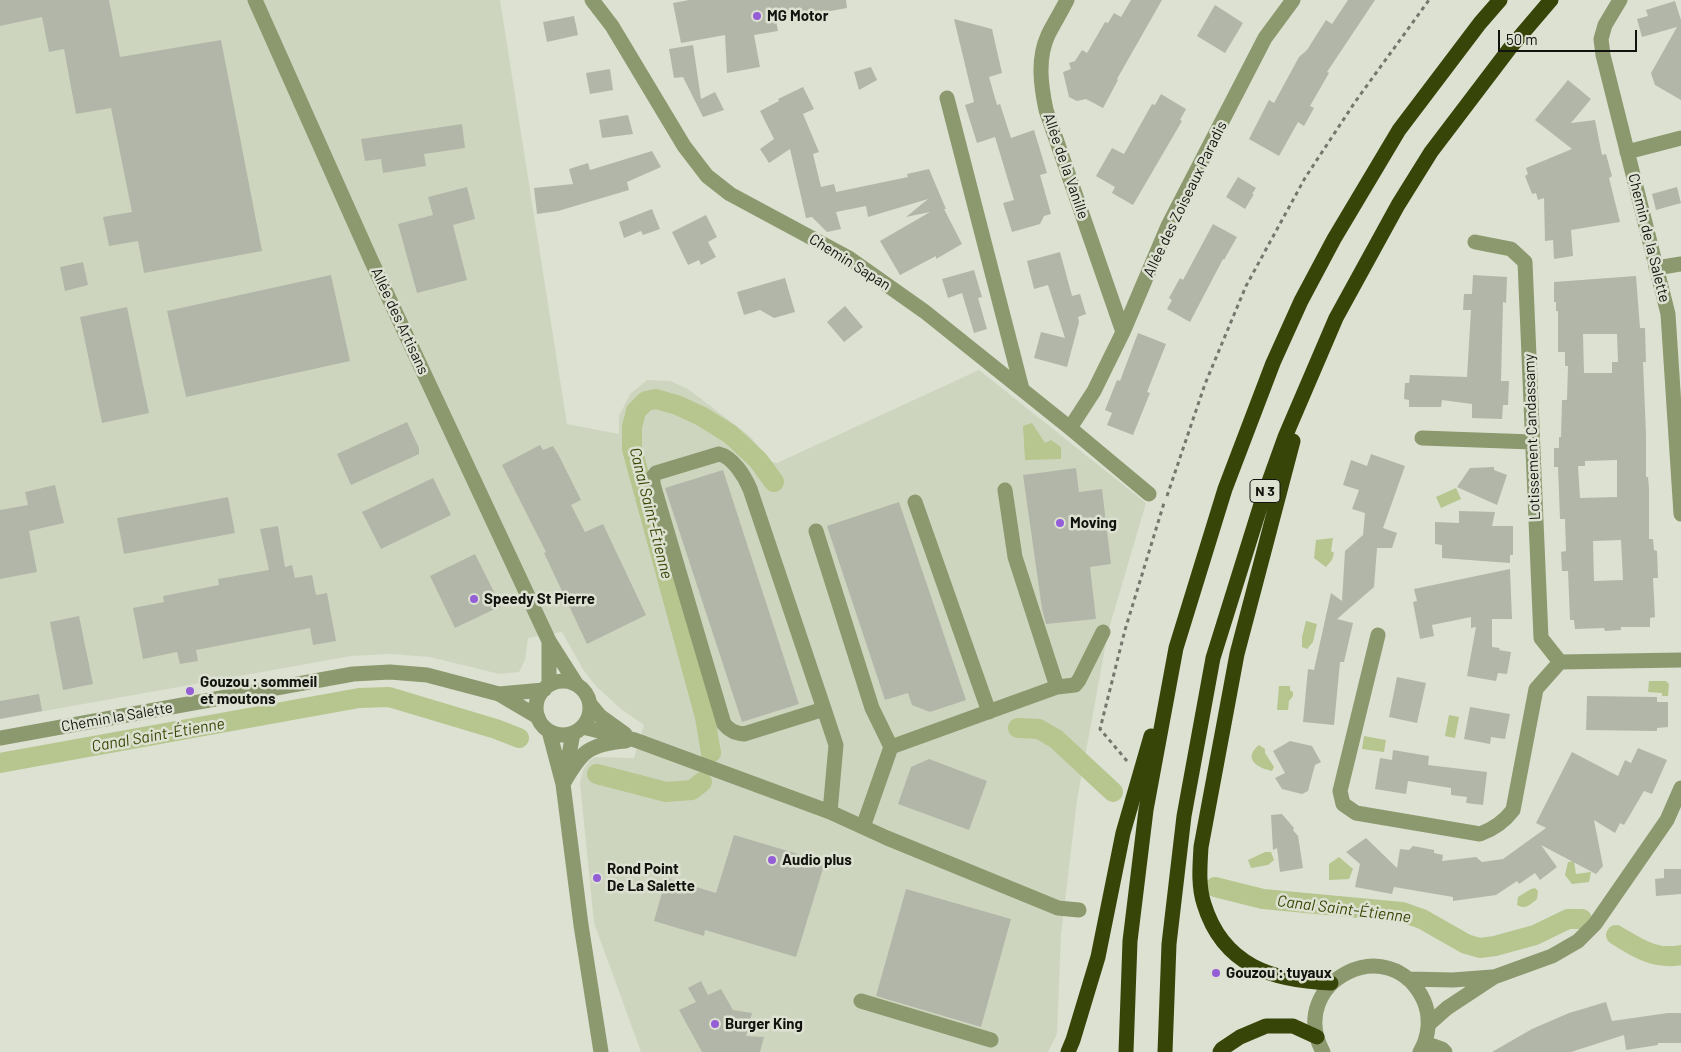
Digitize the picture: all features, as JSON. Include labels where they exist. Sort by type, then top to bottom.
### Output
[{"type":"highway","name":"N 3","points":[[1126,1052],[1130,940],[1146,810],[1176,648],[1228,479],[1273,363],[1301,301],[1334,239],[1399,130],[1480,23],[1500,0]]},
{"type":"highway","name":"N 3","points":[[1165,1052],[1169,944],[1184,816],[1213,658],[1262,501],[1285,437],[1336,318],[1368,258],[1432,152],[1510,48],[1551,0]]},
{"type":"highway","points":[[1309,378],[1237,654],[1201,847],[1200,878],[1204,903],[1212,925],[1223,942],[1240,958],[1258,969],[1278,977],[1304,982],[1331,983]]},
{"type":"highway","points":[[1068,1052],[1098,956],[1123,833],[1176,648]]},
{"type":"highway","points":[[1220,1052],[1240,1037],[1266,1026],[1293,1026],[1317,1037]]},
{"type":"street","name":"Allée des Artisans","points":[[254,0],[371,260],[549,641],[577,685]]},
{"type":"street","name":"Chemin Sapan","points":[[592,0],[612,26],[684,146],[707,176],[730,194],[849,258],[924,311],[1149,494]]},
{"type":"street","name":"Allée de la Vanille","points":[[1067,0],[1047,37],[1040,69],[1042,90],[1046,110],[1123,332]]},
{"type":"street","name":"Allée des Zoiseaux Paradis","points":[[1070,428],[1094,391],[1123,332],[1168,226],[1265,38],[1293,0]]},
{"type":"street","name":"Chemin de la Salette","points":[[1620,0],[1605,24],[1601,40],[1603,55],[1668,314],[1681,514]]},
{"type":"street","points":[[947,98],[1022,389]]},
{"type":"street","points":[[1627,152],[1681,138]]},
{"type":"street","name":"Lotissement Candassamy","points":[[1475,242],[1511,249],[1525,262],[1540,638],[1560,662]]},
{"type":"street","points":[[1656,268],[1681,264]]},
{"type":"street","points":[[1422,438],[1532,442]]},
{"type":"street","points":[[824,709],[744,734],[735,733],[724,724],[653,484],[653,477],[656,473],[720,454],[725,456],[745,478],[750,489],[824,709],[836,745],[830,812]]},
{"type":"street","points":[[1005,490],[1015,557],[1057,687]]},
{"type":"street","points":[[914,502],[988,712]]},
{"type":"street","points":[[816,530],[872,708],[891,747],[863,827]]},
{"type":"street","points":[[891,747],[1057,687],[1075,685],[1103,632]]},
{"type":"street","points":[[1378,636],[1340,791],[1342,804],[1356,813],[1480,834],[1505,820],[1513,810],[1536,689],[1560,662],[1681,660]]},
{"type":"street","name":"Allée des Artisans","points":[[546,688],[549,641]]},
{"type":"street","name":"Chemin la Salette","points":[[0,738],[353,674],[390,672],[427,675],[499,694],[538,717]]},
{"type":"street","points":[[590,704],[588,720],[578,730],[565,736],[549,731],[542,725],[538,717],[537,703],[546,688],[563,682],[577,685],[587,696],[590,704],[610,724],[635,740]]},
{"type":"street","name":"Chemin la Salette","points":[[499,694],[546,688]]},
{"type":"street","points":[[578,730],[635,740],[830,812],[1058,908],[1079,910]]},
{"type":"street","points":[[564,784],[578,730]]},
{"type":"street","points":[[549,731],[564,784],[581,924],[601,1052]]},
{"type":"street","points":[[564,784],[575,763],[585,752],[599,745],[635,740]]},
{"type":"street","points":[[1429,1024],[1454,1003],[1494,977],[1552,956],[1578,941],[1595,924],[1667,820],[1681,788]]},
{"type":"street","points":[[1323,1052],[1317,1037],[1315,1018],[1320,999],[1331,983],[1345,973],[1360,967],[1377,966],[1394,970],[1408,979],[1420,992],[1427,1007],[1429,1024],[1422,1047],[1442,1049],[1445,1052]]},
{"type":"street","points":[[1408,979],[1454,980],[1494,977]]},
{"type":"street","points":[[861,1000],[991,1040]]},
{"type":"path","points":[[1125,768],[1127,760],[1100,729],[1125,630],[1164,503],[1205,384],[1246,286],[1305,178],[1355,102],[1429,0]]},
{"type":"path","points":[[1149,494],[1164,503]]},
{"type":"shaded area","points":[[0,0],[500,0],[567,424],[619,434],[619,416],[630,394],[647,380],[670,381],[688,389],[751,437],[770,461],[777,463],[979,370],[1146,503],[1108,632],[1077,800],[1061,935],[1057,1034],[1048,1052],[641,1052],[594,923],[580,783],[583,770],[590,760],[596,757],[634,758],[644,725],[621,709],[597,687],[584,671],[562,632],[528,638],[525,660],[519,672],[499,674],[430,657],[390,654],[351,656],[0,719]]},
{"type":"shaded area","points":[[1032,423],[1045,443],[1051,440],[1061,447],[1061,459],[1025,460],[1023,426]]},
{"type":"shaded area","points":[[1456,488],[1461,499],[1441,508],[1436,497]]},
{"type":"shaded area","points":[[1333,538],[1331,551],[1334,553],[1332,560],[1326,567],[1314,558],[1316,540]]},
{"type":"shaded area","points":[[1306,621],[1317,624],[1313,642],[1307,649],[1302,647],[1302,637]]},
{"type":"shaded area","points":[[1649,681],[1666,681],[1669,684],[1668,696],[1662,696],[1662,693],[1648,692]]},
{"type":"shaded area","points":[[1279,686],[1290,686],[1290,690],[1293,692],[1288,710],[1277,710]]},
{"type":"shaded area","points":[[1449,715],[1459,717],[1455,738],[1445,736]]},
{"type":"shaded area","points":[[1364,736],[1386,740],[1384,752],[1362,749]]},
{"type":"shaded area","points":[[1259,745],[1265,749],[1265,753],[1274,767],[1272,771],[1257,765],[1252,759],[1254,750]]},
{"type":"shaded area","points":[[1265,852],[1271,852],[1274,860],[1268,865],[1251,868],[1248,860]]},
{"type":"shaded area","points":[[1339,857],[1353,869],[1349,879],[1329,880],[1329,864]]},
{"type":"shaded area","points":[[1574,861],[1576,874],[1591,872],[1589,882],[1572,884],[1565,875],[1568,862]]},
{"type":"shaded area","points":[[1535,888],[1538,891],[1537,899],[1526,907],[1517,905],[1518,897]]},
{"type":"building","points":[[0,0],[109,0],[120,57],[221,40],[262,251],[144,273],[138,241],[109,246],[103,217],[132,212],[111,108],[76,114],[64,49],[49,52],[42,17],[0,26]]},
{"type":"building","points":[[689,0],[846,0],[847,8],[776,21],[778,31],[754,35],[760,67],[727,73],[725,35],[681,43],[673,3]]},
{"type":"building","points":[[1131,0],[1162,0],[1117,79],[1103,108],[1086,99],[1077,101],[1069,97],[1063,72],[1071,69],[1069,63],[1075,61],[1082,50],[1087,53],[1105,22],[1108,23],[1114,13],[1121,17]]},
{"type":"building","points":[[1348,0],[1375,0],[1327,72],[1329,73],[1310,106],[1314,108],[1304,126],[1298,122],[1279,156],[1249,139],[1269,100],[1274,103],[1299,57],[1307,50],[1326,20],[1332,24]]},
{"type":"building","points":[[1675,1],[1681,20],[1681,100],[1655,85],[1651,73],[1677,27],[1642,37],[1637,19],[1648,16],[1646,10]]},
{"type":"building","points":[[1215,5],[1243,23],[1225,53],[1197,36]]},
{"type":"building","points":[[574,16],[578,35],[547,42],[543,22]]},
{"type":"building","points":[[954,19],[992,29],[1002,73],[989,77],[997,105],[1000,104],[1011,138],[1034,130],[1047,173],[1040,175],[1051,214],[1044,216],[1040,224],[1012,232],[1003,203],[1014,200],[995,137],[977,143],[965,105],[974,102]]},
{"type":"building","points":[[693,45],[701,99],[715,92],[724,110],[703,117],[683,77],[674,78],[669,49]]},
{"type":"building","points":[[871,67],[877,80],[859,90],[854,72]]},
{"type":"building","points":[[610,69],[613,90],[590,94],[586,73]]},
{"type":"building","points":[[1568,80],[1591,99],[1571,123],[1595,120],[1602,155],[1606,154],[1612,176],[1609,178],[1620,222],[1571,230],[1573,256],[1554,259],[1553,240],[1545,241],[1544,198],[1538,200],[1536,193],[1532,194],[1525,176],[1528,174],[1526,168],[1572,149],[1535,120]]},
{"type":"building","points":[[803,87],[814,109],[803,114],[819,152],[813,154],[821,187],[834,184],[836,192],[908,177],[907,174],[929,169],[946,209],[944,209],[962,244],[936,259],[936,256],[900,275],[880,241],[930,212],[906,217],[928,199],[868,217],[866,206],[836,212],[841,229],[827,232],[812,217],[806,218],[790,149],[769,163],[760,149],[774,139],[760,111],[779,101],[778,99]]},
{"type":"building","points":[[1161,94],[1186,109],[1180,120],[1182,121],[1133,205],[1112,193],[1115,187],[1096,176],[1112,148],[1124,154],[1152,104],[1155,105]]},
{"type":"building","points":[[628,115],[633,134],[602,138],[599,120]]},
{"type":"building","points":[[462,124],[465,148],[424,154],[426,166],[383,173],[381,159],[365,161],[361,139]]},
{"type":"building","points":[[652,151],[661,167],[627,182],[629,190],[558,211],[537,214],[534,188],[573,184],[569,169],[588,163],[590,170]]},
{"type":"building","points":[[1238,177],[1256,188],[1245,209],[1226,197]]},
{"type":"building","points":[[467,187],[475,219],[453,225],[467,280],[417,293],[398,224],[433,215],[428,197]]},
{"type":"building","points":[[1677,187],[1681,203],[1656,210],[1652,194]]},
{"type":"building","points":[[652,209],[660,229],[643,235],[641,231],[624,238],[619,222]]},
{"type":"building","points":[[706,215],[717,237],[708,242],[716,257],[701,265],[699,260],[688,265],[672,232]]},
{"type":"building","points":[[1213,224],[1237,237],[1223,259],[1190,322],[1167,309],[1172,300],[1169,298],[1180,278],[1183,280]]},
{"type":"building","points":[[1060,252],[1072,296],[1080,294],[1086,314],[1078,317],[1079,322],[1067,367],[1034,358],[1041,332],[1065,338],[1048,285],[1034,289],[1027,261]]},
{"type":"building","points":[[83,262],[88,285],[65,291],[60,267]]},
{"type":"building","points":[[974,270],[982,297],[978,298],[987,329],[974,333],[962,293],[948,298],[942,279]]},
{"type":"building","points":[[331,275],[350,361],[186,397],[167,311]]},
{"type":"building","points":[[1473,275],[1507,277],[1506,303],[1503,302],[1501,381],[1509,381],[1508,405],[1503,405],[1502,419],[1472,418],[1472,404],[1442,400],[1441,407],[1409,407],[1409,400],[1404,399],[1405,383],[1409,383],[1410,375],[1467,377],[1471,310],[1463,310],[1464,294],[1472,294]]},
{"type":"building","points":[[1636,276],[1640,328],[1645,328],[1646,362],[1643,362],[1646,477],[1648,477],[1649,488],[1649,539],[1653,539],[1654,550],[1657,551],[1658,578],[1653,578],[1655,617],[1650,618],[1650,627],[1621,627],[1621,630],[1605,631],[1604,628],[1575,629],[1574,620],[1570,620],[1568,571],[1562,571],[1561,552],[1566,551],[1565,519],[1560,519],[1558,467],[1554,467],[1554,448],[1559,448],[1559,437],[1561,437],[1562,400],[1567,400],[1568,366],[1565,366],[1565,352],[1558,352],[1558,311],[1556,311],[1556,302],[1554,302],[1554,282]],"holes":[[[1583,334],[1617,334],[1618,362],[1612,362],[1612,373],[1584,373]],[[1617,460],[1617,497],[1580,498],[1578,466],[1585,466],[1585,461]],[[1621,540],[1623,580],[1594,581],[1593,541]]]},
{"type":"building","points":[[785,278],[795,312],[774,318],[760,310],[744,315],[737,292]]},
{"type":"building","points":[[845,306],[863,327],[844,342],[827,322]]},
{"type":"building","points":[[127,307],[149,413],[102,423],[80,317]]},
{"type":"building","points":[[1138,333],[1166,344],[1147,392],[1150,393],[1133,435],[1107,425],[1112,413],[1105,410],[1117,380],[1120,381]]},
{"type":"building","points":[[407,422],[419,448],[419,454],[351,485],[337,454]]},
{"type":"building","points":[[540,445],[543,450],[553,446],[559,456],[581,500],[571,505],[585,532],[603,524],[646,615],[587,644],[544,553],[546,552],[502,465]]},
{"type":"building","points":[[1371,454],[1405,466],[1383,528],[1397,533],[1392,548],[1377,548],[1374,587],[1337,619],[1353,623],[1344,662],[1340,662],[1334,725],[1303,722],[1308,669],[1314,670],[1331,593],[1342,601],[1345,551],[1363,535],[1365,513],[1352,509],[1359,490],[1343,485],[1351,460],[1367,466]]},
{"type":"building","points":[[1494,467],[1494,470],[1507,475],[1497,505],[1457,487],[1470,468]]},
{"type":"building","points":[[1076,468],[1079,492],[1102,489],[1111,564],[1090,567],[1096,619],[1046,624],[1042,609],[1023,475]]},
{"type":"building","points":[[723,470],[799,704],[742,722],[665,488]]},
{"type":"building","points":[[433,478],[451,515],[381,549],[362,512]]},
{"type":"building","points":[[55,485],[64,523],[29,531],[37,572],[0,579],[0,510],[28,505],[25,492]]},
{"type":"building","points":[[228,497],[235,533],[124,554],[117,518]]},
{"type":"building","points":[[899,502],[966,700],[930,712],[912,705],[908,693],[885,700],[827,526]]},
{"type":"building","points":[[1459,511],[1495,512],[1492,526],[1513,526],[1513,555],[1510,555],[1510,563],[1442,558],[1442,545],[1435,544],[1435,522],[1459,523]]},
{"type":"building","points":[[278,526],[285,567],[292,565],[295,578],[312,575],[316,595],[327,593],[336,641],[313,645],[310,628],[196,650],[198,661],[180,664],[177,652],[143,659],[133,608],[164,602],[163,596],[219,585],[218,579],[269,570],[260,529]]},
{"type":"building","points":[[475,554],[501,606],[455,628],[430,576]]},
{"type":"building","points":[[1510,569],[1512,619],[1492,619],[1492,647],[1511,652],[1507,674],[1498,673],[1496,681],[1467,676],[1476,627],[1471,628],[1471,617],[1432,625],[1434,636],[1420,639],[1413,602],[1417,601],[1414,589]]},
{"type":"building","points":[[79,616],[93,684],[63,690],[50,622]]},
{"type":"building","points":[[1397,677],[1426,683],[1417,723],[1389,717]]},
{"type":"building","points":[[39,694],[42,711],[0,719],[0,701]]},
{"type":"building","points":[[1587,696],[1657,697],[1657,702],[1668,702],[1668,727],[1657,728],[1657,731],[1586,730]]},
{"type":"building","points":[[1470,707],[1510,714],[1505,739],[1491,737],[1490,744],[1464,739]]},
{"type":"building","points":[[1290,741],[1312,746],[1321,762],[1315,765],[1308,791],[1302,794],[1282,789],[1275,778],[1285,773],[1273,751]]},
{"type":"building","points":[[1638,748],[1667,760],[1652,794],[1644,791],[1624,825],[1620,823],[1615,833],[1594,820],[1603,866],[1596,874],[1541,845],[1557,867],[1540,880],[1535,873],[1519,884],[1517,881],[1496,895],[1453,901],[1453,897],[1394,887],[1392,894],[1355,887],[1360,864],[1346,852],[1366,838],[1397,868],[1400,849],[1409,850],[1413,846],[1434,850],[1434,853],[1443,855],[1442,861],[1476,857],[1482,862],[1503,859],[1546,828],[1536,823],[1572,752],[1618,776],[1625,760],[1631,763]]},
{"type":"building","points":[[1393,750],[1429,756],[1428,765],[1487,772],[1483,805],[1466,803],[1467,797],[1451,795],[1451,788],[1408,781],[1406,794],[1375,789],[1380,758],[1392,760]]},
{"type":"building","points":[[929,759],[987,781],[969,830],[898,804],[911,767]]},
{"type":"building","points":[[1282,814],[1298,836],[1303,868],[1280,872],[1277,848],[1273,850],[1271,815]]},
{"type":"building","points":[[734,835],[825,862],[796,957],[705,930],[704,936],[654,921],[666,878],[716,893]]},
{"type":"building","points":[[1664,869],[1681,869],[1681,894],[1656,896],[1655,879],[1664,878]]},
{"type":"building","points":[[906,889],[1011,919],[981,1027],[876,996]]},
{"type":"building","name":"Burger King","points":[[701,981],[708,995],[721,989],[733,1010],[752,1013],[746,1036],[764,1037],[760,1052],[702,1052],[679,1010],[696,1002],[688,988]]},
{"type":"building","points":[[1606,1002],[1612,1021],[1681,1013],[1681,1043],[1658,1043],[1658,1045],[1626,1050],[1624,1035],[1571,1052],[1492,1052],[1532,1029],[1569,1013]]},
{"type":"waterway","name":"Canal Saint-Étienne","points":[[711,753],[705,717],[632,449],[632,427],[636,411],[646,401],[656,399],[677,405],[701,416],[730,434],[758,460],[774,482]]},
{"type":"waterway","name":"Canal Saint-Étienne","points":[[0,763],[359,698],[389,697],[496,729],[519,738]]},
{"type":"waterway","name":"Canal Saint-Étienne","points":[[1018,728],[1039,729],[1056,739],[1113,792]]},
{"type":"waterway","name":"Canal Saint-Étienne","points":[[597,774],[666,792],[692,790],[702,782]]},
{"type":"waterway","name":"Canal Saint-Étienne","points":[[1215,887],[1263,899],[1402,912],[1422,919],[1466,944],[1480,948],[1495,946],[1535,935],[1568,919],[1582,919]]},
{"type":"waterway","name":"Canal Saint-Étienne","points":[[1616,935],[1647,952],[1663,956],[1681,955]]},
{"type":"place","name":"MG Motor","points":[[757,16]]},
{"type":"place","name":"Moving","points":[[1060,523]]},
{"type":"place","name":"Speedy St Pierre","points":[[474,599]]},
{"type":"place","name":"Gouzou : sommeil et moutons","points":[[190,691]]},
{"type":"place","name":"Audio plus","points":[[772,860]]},
{"type":"place","name":"Rond Point De La Salette","points":[[597,878]]},
{"type":"place","name":"Gouzou : tuyaux","points":[[1216,973]]},
{"type":"place","name":"Burger King","points":[[715,1024]]}]
